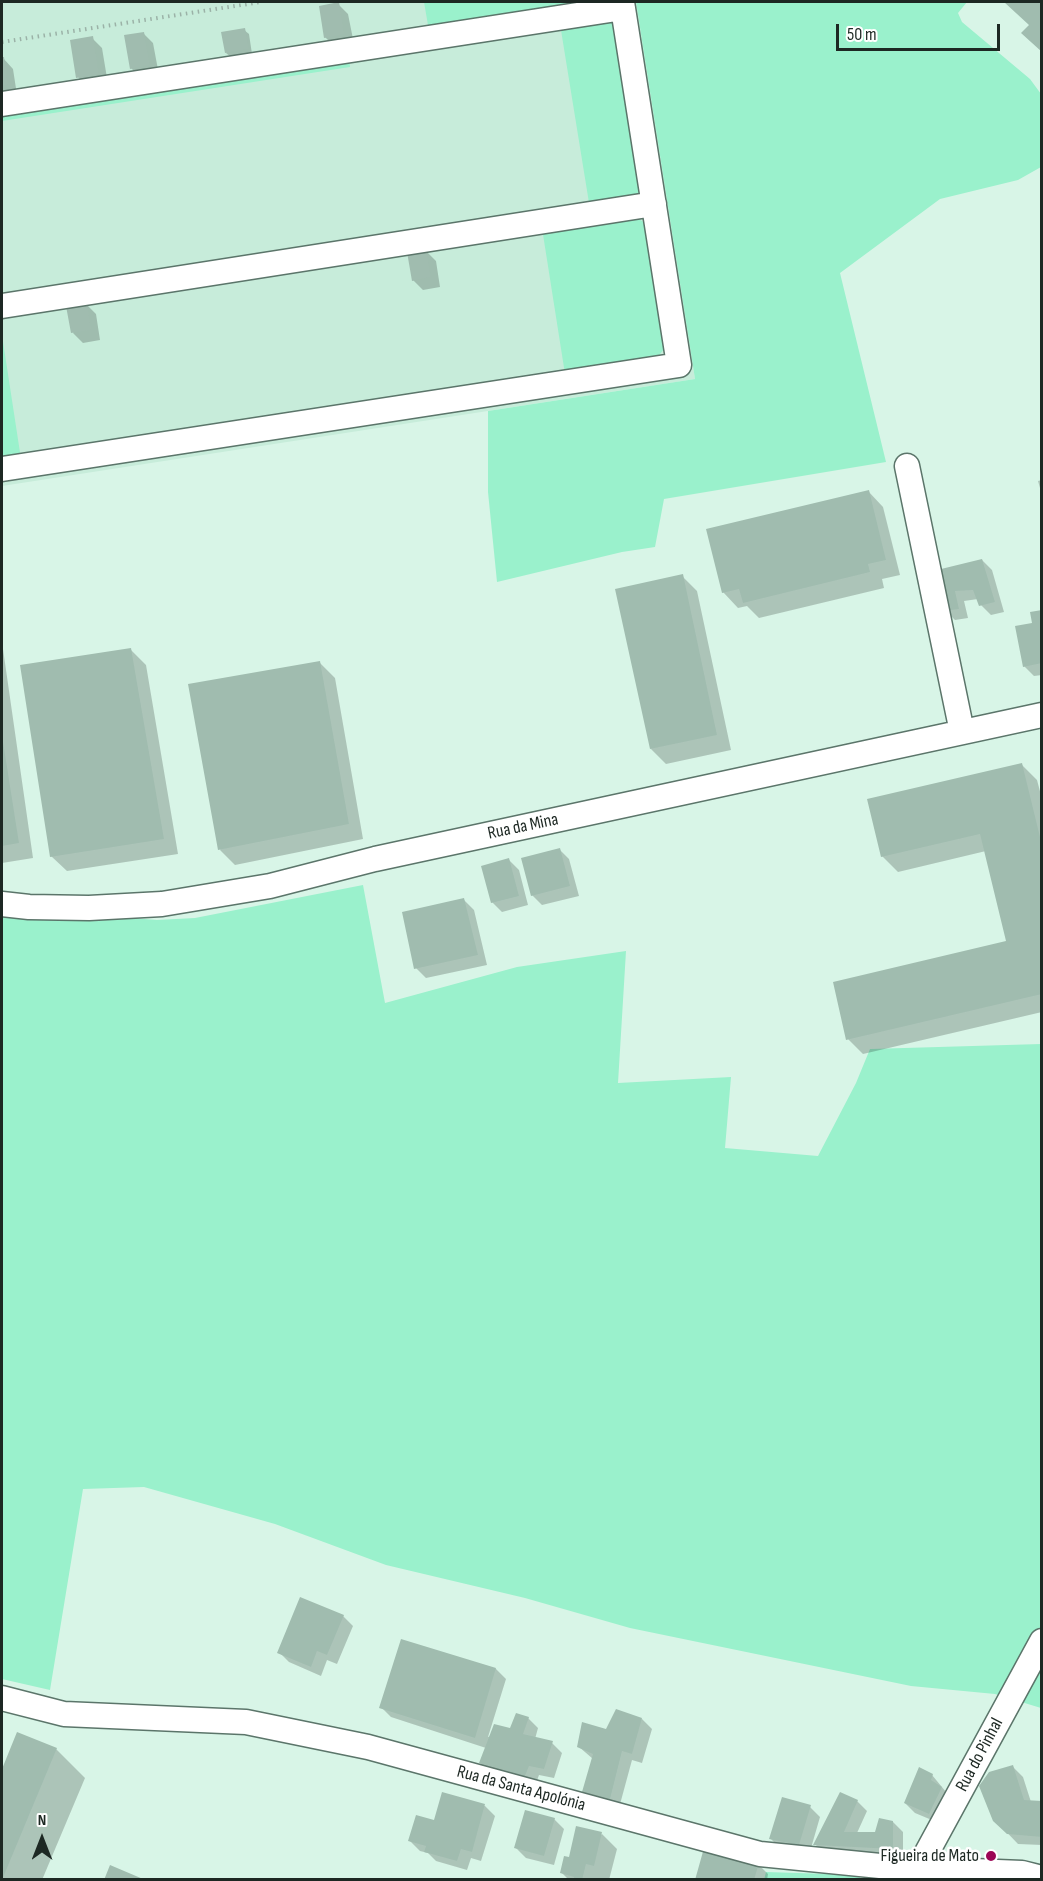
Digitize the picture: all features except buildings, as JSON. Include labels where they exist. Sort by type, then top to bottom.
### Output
[{"type":"street","points":[[2,104],[623,5],[678,365],[2,469]]},
{"type":"street","points":[[2,306],[654,204]]},
{"type":"street","points":[[907,466],[962,732]]},
{"type":"street","name":"Rua da Mina","points":[[2,904],[88,908],[162,904],[259,888],[375,859],[1041,715]]},
{"type":"street","name":"Rua do Pinhal","points":[[918,1869],[1041,1641]]},
{"type":"street","name":"Rua da Santa Apolónia","points":[[2,1698],[64,1714],[246,1722],[368,1747],[760,1854],[1028,1877]]},
{"type":"path","points":[[2,42],[261,2]]},
{"type":"shaded area","points":[[2,2],[636,2],[695,379],[2,486]]},
{"type":"green space","points":[[424,2],[602,2],[429,31]]},
{"type":"green space","points":[[636,2],[967,2],[958,13],[962,22],[1030,79],[1041,94],[1041,167],[1018,180],[940,199],[840,273],[886,462],[664,499],[655,547],[622,552],[497,582],[488,492],[488,411],[695,379]]},
{"type":"green space","points":[[607,19],[614,24],[641,190],[637,197],[590,209],[560,24]]},
{"type":"green space","points":[[349,58],[350,67],[2,121],[2,111]]},
{"type":"green space","points":[[635,216],[646,224],[664,349],[656,359],[565,374],[542,228]]},
{"type":"green space","points":[[2,335],[21,459],[2,462]]},
{"type":"green space","points":[[363,885],[385,1003],[517,967],[626,951],[618,1083],[731,1077],[725,1148],[818,1156],[856,1083],[870,1049],[1041,1044],[1041,1708],[995,1694],[911,1686],[630,1628],[525,1598],[386,1565],[275,1524],[144,1487],[83,1489],[50,1690],[2,1679],[2,908],[157,920],[195,918]]},
{"type":"green space","points":[[766,1872],[860,1875],[860,1880],[764,1880]]},
{"type":"place","name":"Figueira de Mato","points":[[991,1856]]}]
